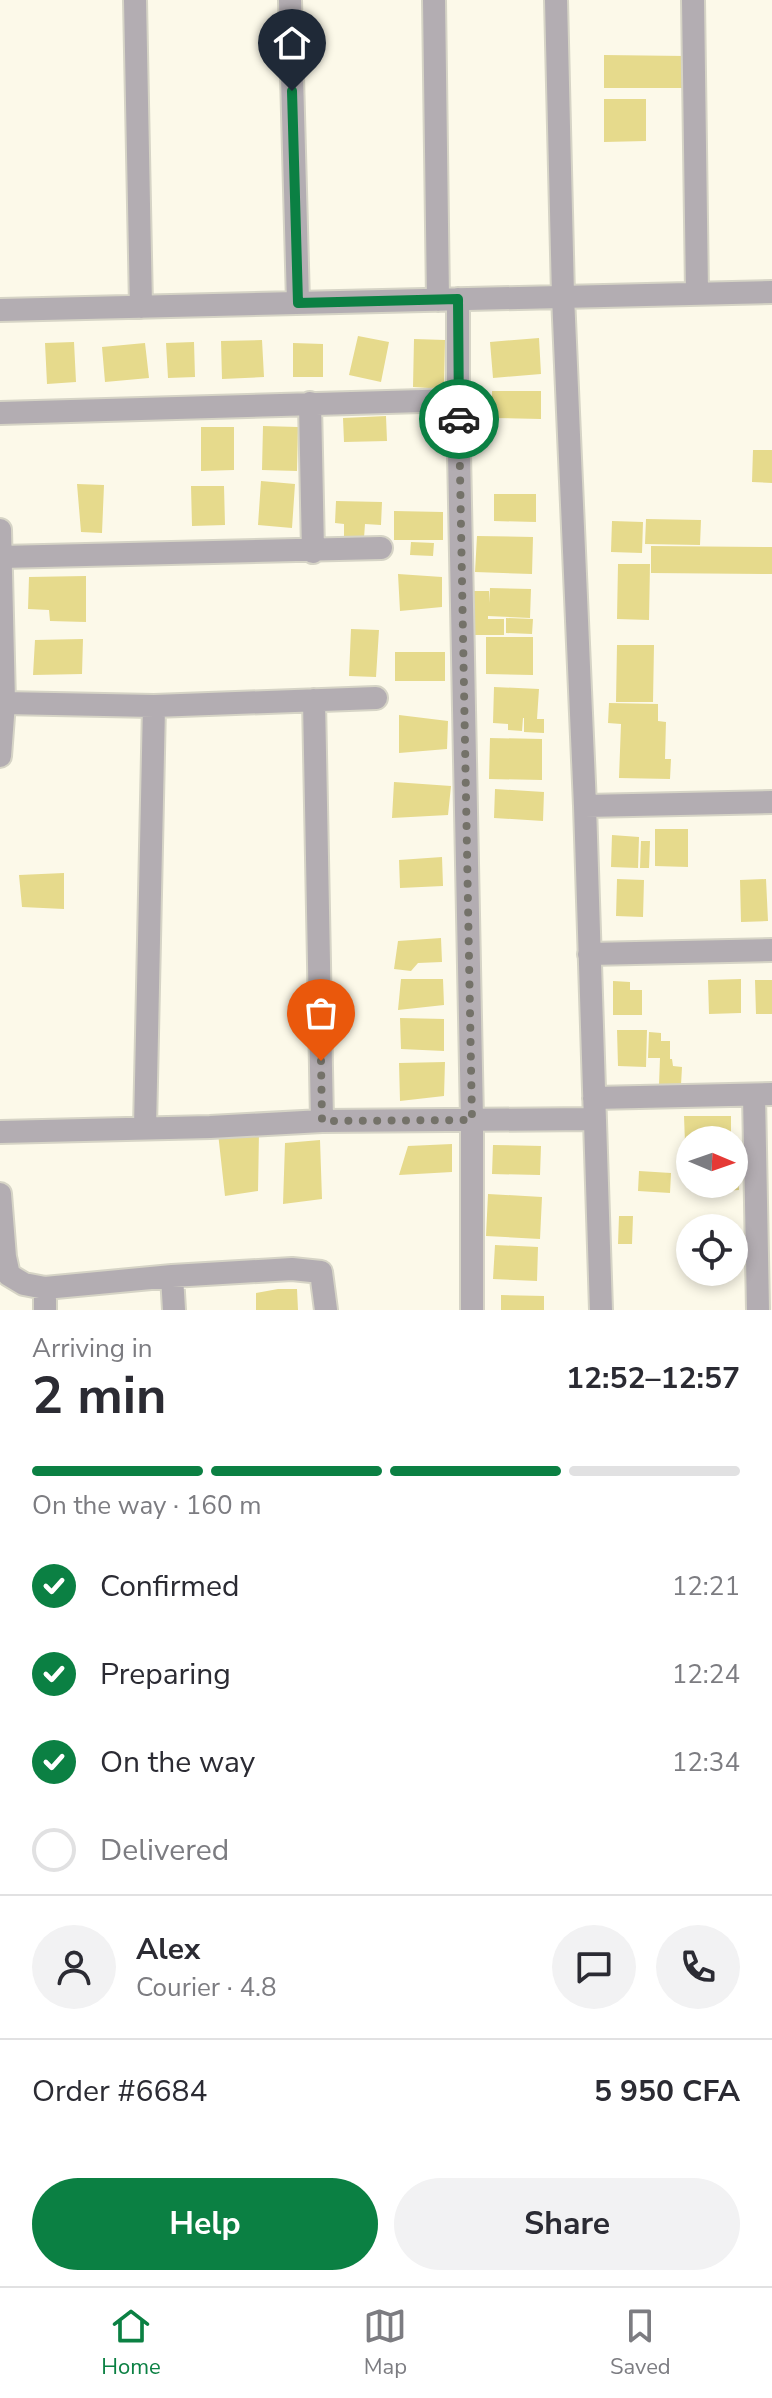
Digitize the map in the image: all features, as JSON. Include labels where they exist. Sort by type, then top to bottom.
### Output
[{"type":"street","points":[[135,0],[141,307]]},
{"type":"street","points":[[290,0],[298,303]]},
{"type":"street","points":[[434,0],[448,299],[458,400],[472,1120],[472,1310]]},
{"type":"street","points":[[556,0],[563,296],[585,806],[601,1310]]},
{"type":"street","points":[[693,0],[697,293]]},
{"type":"street","points":[[0,310],[772,292]]},
{"type":"street","points":[[0,413],[458,400]]},
{"type":"street","points":[[310,403],[313,552]]},
{"type":"street","points":[[0,530],[4,703],[0,756]]},
{"type":"street","points":[[1,557],[381,548]]},
{"type":"street","points":[[4,703],[154,706],[376,698]]},
{"type":"street","points":[[314,700],[322,1121]]},
{"type":"street","points":[[145,1128],[154,706]]},
{"type":"street","points":[[585,806],[772,802]]},
{"type":"street","points":[[589,954],[772,950]]},
{"type":"street","points":[[0,1132],[322,1121],[472,1120],[763,1094],[758,1310]]},
{"type":"street","points":[[0,1194],[9,1275],[45,1299],[172,1276],[292,1269],[321,1272],[326,1310]]},
{"type":"street","points":[[172,1276],[174,1310]]},
{"type":"building","points":[[604,55],[685,56],[685,88],[604,88]]},
{"type":"building","points":[[604,99],[646,99],[646,141],[604,142]]},
{"type":"building","points":[[358,336],[389,342],[381,382],[349,375]]},
{"type":"building","points":[[539,338],[541,374],[493,378],[490,342]]},
{"type":"building","points":[[414,339],[445,340],[444,389],[413,387]]},
{"type":"building","points":[[262,340],[264,377],[222,379],[221,341]]},
{"type":"building","points":[[74,342],[76,382],[47,384],[45,343]]},
{"type":"building","points":[[194,342],[195,377],[168,378],[166,343]]},
{"type":"building","points":[[145,343],[149,378],[105,382],[102,347]]},
{"type":"building","points":[[293,343],[323,344],[323,377],[293,377]]},
{"type":"building","points":[[492,391],[541,391],[541,419],[492,418]]},
{"type":"building","points":[[386,416],[387,441],[344,442],[343,418]]},
{"type":"building","points":[[263,426],[298,427],[297,471],[262,470]]},
{"type":"building","points":[[201,427],[234,427],[234,470],[201,471]]},
{"type":"building","points":[[753,450],[772,450],[772,483],[752,482]]},
{"type":"building","points":[[261,481],[295,484],[292,528],[258,525]]},
{"type":"building","points":[[77,484],[104,485],[102,533],[81,532]]},
{"type":"building","points":[[191,486],[224,486],[225,525],[192,526]]},
{"type":"building","points":[[494,494],[536,494],[536,522],[494,521]]},
{"type":"building","points":[[336,501],[382,502],[381,525],[365,524],[364,538],[344,538],[344,524],[335,523]]},
{"type":"building","points":[[394,511],[443,512],[443,540],[394,540]]},
{"type":"building","points":[[646,519],[701,520],[700,545],[645,544]]},
{"type":"building","points":[[612,521],[643,522],[642,553],[611,552]]},
{"type":"building","points":[[477,536],[533,537],[532,574],[475,572]]},
{"type":"building","points":[[411,542],[434,543],[433,556],[410,555]]},
{"type":"building","points":[[651,546],[772,547],[772,574],[651,573]]},
{"type":"building","points":[[618,564],[650,564],[649,620],[617,619]]},
{"type":"building","points":[[398,574],[442,577],[442,607],[400,611]]},
{"type":"building","points":[[86,576],[86,622],[50,621],[49,610],[28,609],[29,577]]},
{"type":"building","points":[[490,588],[531,589],[530,618],[488,616],[488,619],[504,619],[504,635],[474,635],[474,591],[489,591],[489,603]]},
{"type":"building","points":[[506,618],[533,619],[532,634],[506,633]]},
{"type":"building","points":[[351,629],[379,630],[376,677],[349,676]]},
{"type":"building","points":[[486,637],[533,637],[533,675],[486,674]]},
{"type":"building","points":[[83,639],[82,674],[33,675],[35,640]]},
{"type":"building","points":[[617,645],[654,645],[653,702],[616,702]]},
{"type":"building","points":[[395,652],[445,652],[445,681],[395,681]]},
{"type":"building","points":[[494,687],[539,689],[537,719],[544,719],[544,733],[524,732],[524,718],[522,731],[508,730],[508,724],[493,723]]},
{"type":"building","points":[[609,703],[658,704],[658,721],[666,722],[665,759],[671,759],[670,779],[619,778],[621,724],[608,723]]},
{"type":"building","points":[[399,715],[448,721],[447,749],[399,753]]},
{"type":"building","points":[[490,738],[542,739],[542,780],[489,779]]},
{"type":"building","points":[[394,782],[451,786],[448,815],[392,818]]},
{"type":"building","points":[[495,789],[544,792],[543,821],[494,818]]},
{"type":"building","points":[[655,829],[688,829],[688,867],[655,866]]},
{"type":"building","points":[[612,835],[639,837],[638,868],[611,867]]},
{"type":"building","points":[[641,841],[650,841],[649,868],[640,868]]},
{"type":"building","points":[[442,857],[443,886],[400,888],[399,860]]},
{"type":"building","points":[[64,873],[64,909],[22,907],[19,875]]},
{"type":"building","points":[[617,879],[644,880],[643,917],[616,916]]},
{"type":"building","points":[[766,879],[768,921],[741,922],[740,880]]},
{"type":"building","points":[[441,938],[442,962],[418,963],[411,971],[394,969],[398,941]]},
{"type":"building","points":[[401,979],[443,979],[444,1005],[398,1010]]},
{"type":"building","points":[[741,979],[741,1013],[709,1014],[708,980]]},
{"type":"building","points":[[755,980],[772,980],[772,1014],[756,1014]]},
{"type":"building","points":[[613,981],[630,982],[630,990],[642,990],[642,1015],[613,1015]]},
{"type":"building","points":[[400,1018],[444,1019],[444,1051],[401,1049]]},
{"type":"building","points":[[617,1030],[647,1030],[646,1067],[618,1066]]},
{"type":"building","points":[[649,1032],[661,1033],[661,1041],[670,1041],[673,1066],[682,1067],[681,1085],[659,1085],[660,1058],[648,1058]]},
{"type":"building","points":[[445,1062],[444,1096],[400,1101],[399,1063]]},
{"type":"building","points":[[684,1116],[731,1116],[731,1126],[684,1126]]},
{"type":"building","points":[[259,1132],[258,1191],[225,1196],[218,1133]]},
{"type":"building","points":[[320,1140],[322,1199],[283,1204],[285,1143]]},
{"type":"building","points":[[452,1144],[452,1172],[399,1175],[408,1146]]},
{"type":"building","points":[[493,1145],[541,1146],[540,1175],[492,1174]]},
{"type":"building","points":[[639,1171],[671,1173],[670,1193],[638,1191]]},
{"type":"building","points":[[488,1194],[542,1197],[540,1239],[486,1236]]},
{"type":"building","points":[[619,1216],[633,1216],[632,1244],[618,1244]]},
{"type":"building","points":[[495,1245],[538,1247],[537,1281],[493,1279]]},
{"type":"building","points":[[297,1289],[298,1310],[256,1310],[256,1293]]},
{"type":"building","points":[[501,1295],[544,1296],[544,1310],[501,1310]]},
{"type":"way so far","points":[[321,1061],[322,1121],[472,1120],[459,419]]},
{"type":"route","points":[[292,91],[298,303],[458,299],[459,419]]}]
